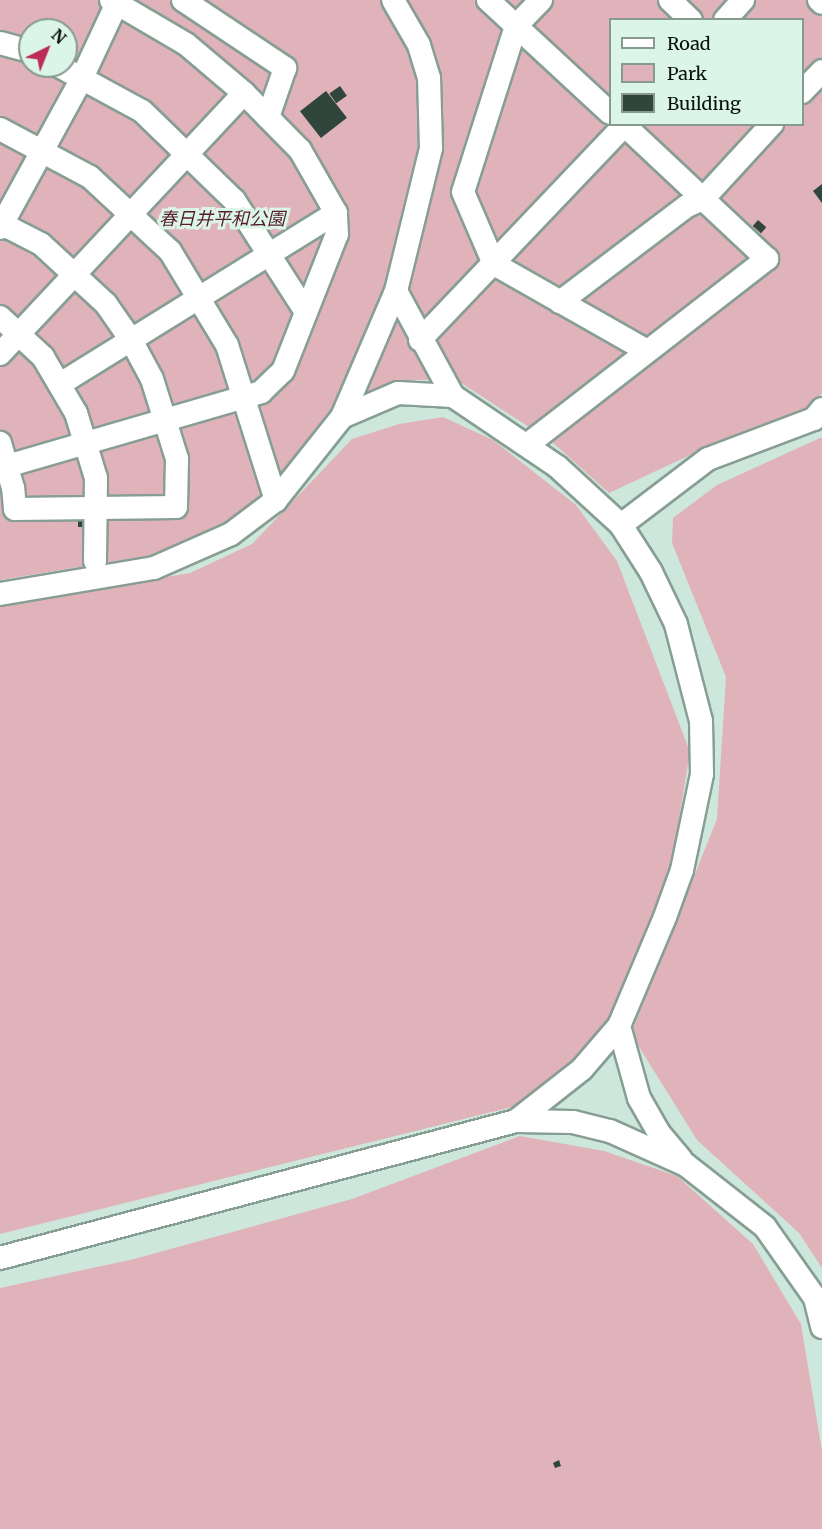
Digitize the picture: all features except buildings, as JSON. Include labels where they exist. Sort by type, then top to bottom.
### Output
[{"type":"street","points":[[183,0],[285,68],[268,117]]},
{"type":"street","points":[[0,594],[154,568],[231,534],[276,500],[308,465],[342,417],[396,291],[431,148],[433,116],[429,78],[419,45],[393,0]]},
{"type":"street","points":[[488,0],[609,111]]},
{"type":"street","points":[[541,0],[516,26],[462,192],[494,264],[647,351]]},
{"type":"street","points":[[670,0],[689,18]]},
{"type":"street","points":[[727,18],[743,0]]},
{"type":"street","points":[[0,443],[4,467],[15,509],[95,510],[176,507],[177,459],[165,420],[152,379],[130,340],[106,304],[41,243],[1,225],[82,78],[114,2],[186,44],[244,93],[300,150],[336,213],[337,234],[283,371],[261,392],[165,420],[85,445],[4,467]]},
{"type":"street","points":[[0,43],[18,48]]},
{"type":"street","points":[[804,90],[822,71]]},
{"type":"street","points":[[78,76],[142,111],[234,200],[306,312]]},
{"type":"street","points":[[0,354],[72,274],[244,93]]},
{"type":"street","points":[[420,340],[494,264],[617,126]]},
{"type":"street","points":[[527,445],[767,259],[625,126]]},
{"type":"street","points":[[560,302],[687,206],[703,199],[770,126]]},
{"type":"street","points":[[0,129],[90,177],[170,251],[227,345],[276,500]]},
{"type":"street","points":[[60,384],[270,257],[336,213]]},
{"type":"street","points":[[396,291],[420,340],[453,396],[558,467],[621,525],[651,572],[676,624],[701,721],[702,774],[682,870],[619,1026],[582,1069],[516,1121]]},
{"type":"street","points":[[0,317],[43,357],[76,413],[96,478],[95,561]]},
{"type":"street","points":[[342,417],[398,393],[453,396]]},
{"type":"street","points":[[621,525],[708,459],[814,419],[822,409]]},
{"type":"street","points":[[619,1026],[639,1098],[658,1133],[686,1165],[765,1227],[815,1298],[822,1327]]},
{"type":"street","points":[[0,1258],[516,1121],[573,1122],[610,1131],[686,1165]]},
{"type":"green space","name":"春日井平和公園","points":[[0,0],[822,0],[822,393],[809,411],[701,450],[609,493],[552,442],[455,379],[394,381],[333,408],[303,452],[263,498],[223,527],[160,554],[0,580]]},
{"type":"green space","points":[[443,417],[493,440],[576,505],[617,561],[690,752],[670,874],[608,1026],[563,1072],[516,1106],[0,1234],[0,604],[190,573],[252,544],[352,439],[399,424]]},
{"type":"green space","points":[[822,437],[822,1268],[799,1233],[697,1140],[631,1034],[717,819],[726,677],[672,543],[673,518],[717,485]]},
{"type":"green space","points":[[520,1136],[604,1151],[677,1176],[753,1244],[801,1324],[822,1451],[822,1529],[0,1529],[0,1288],[134,1259],[352,1199]]}]
